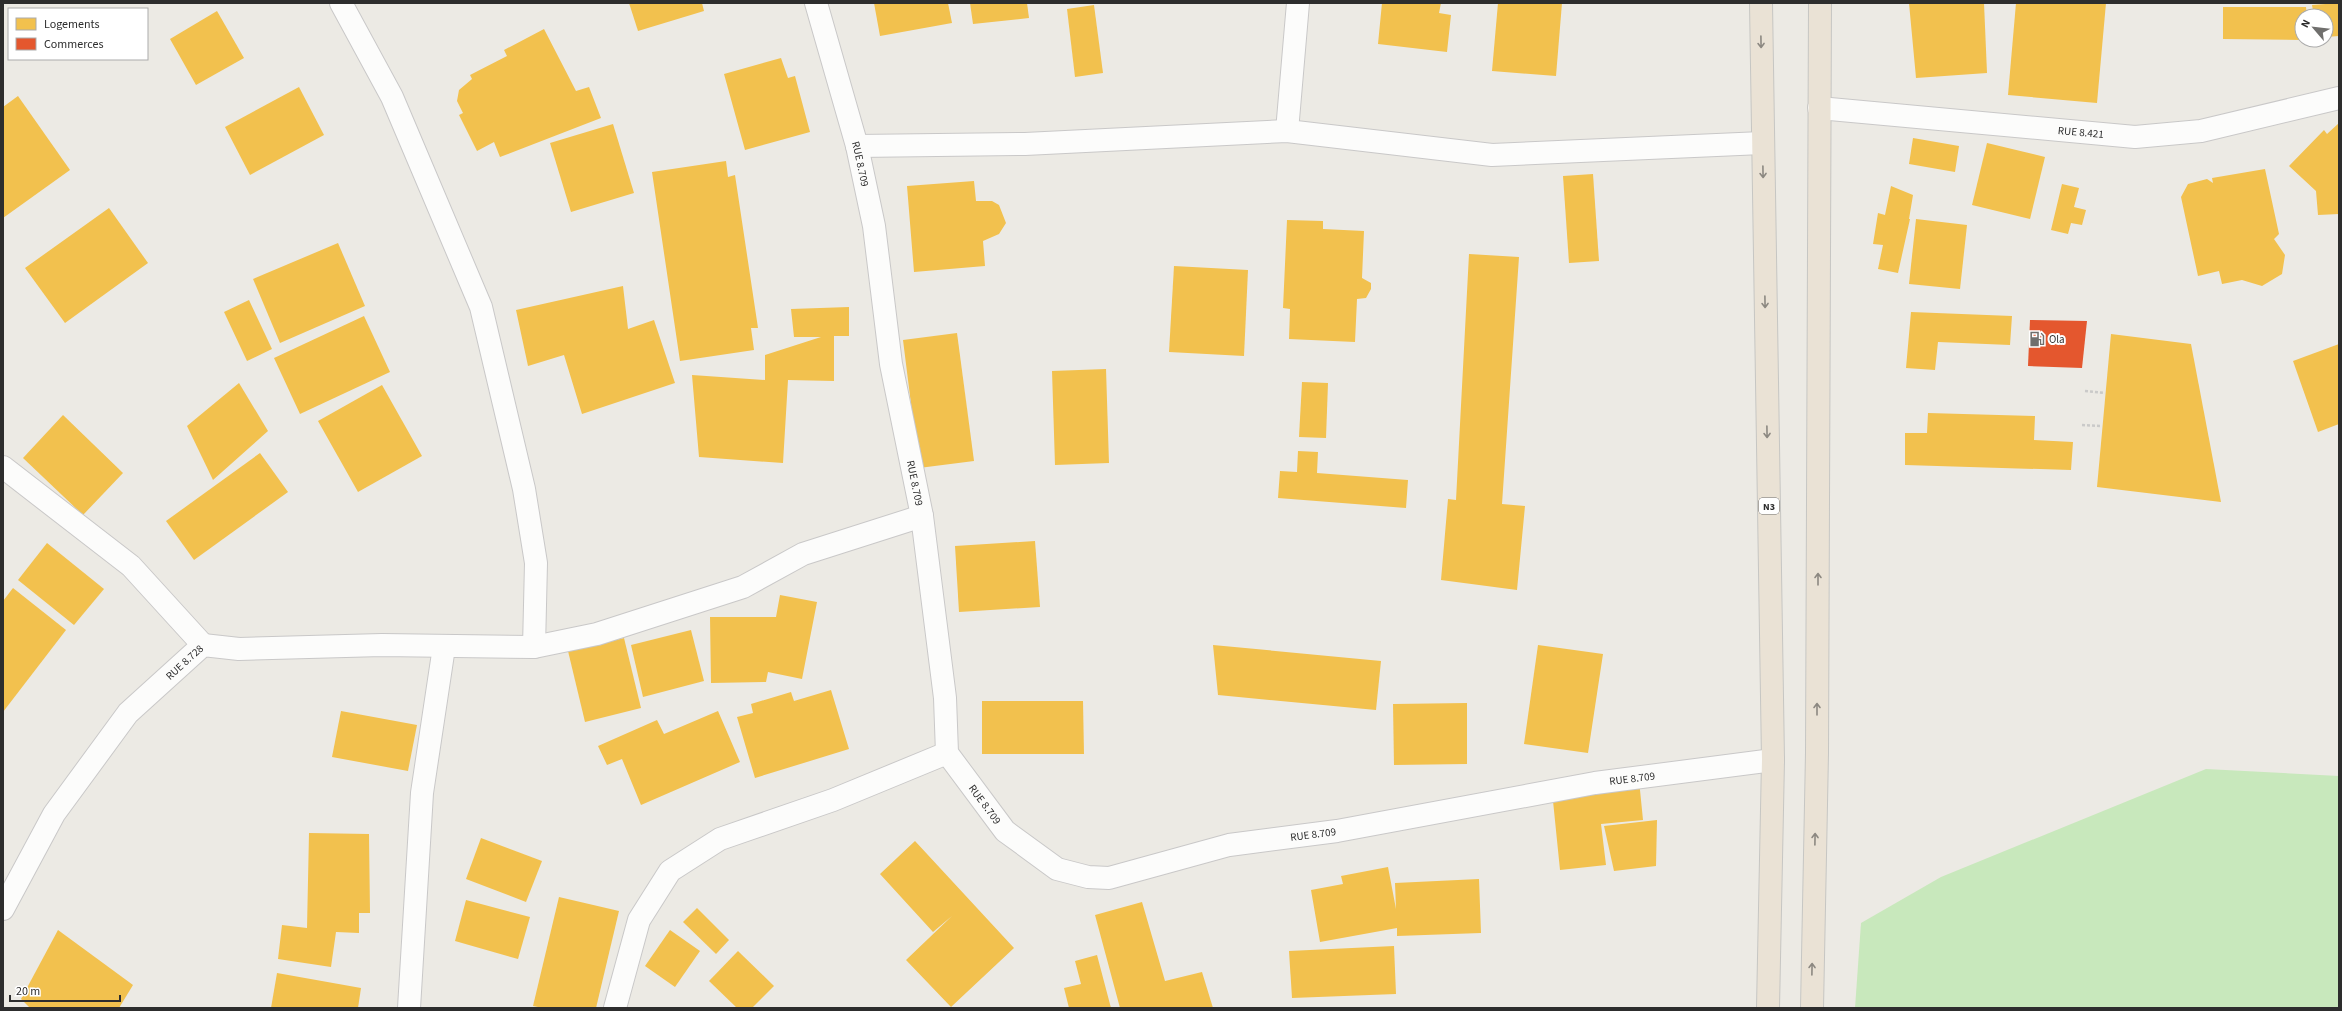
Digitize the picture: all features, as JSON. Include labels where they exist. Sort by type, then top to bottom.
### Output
[{"type":"highway","name":"N3","points":[[1761,3],[1762,143],[1774,760],[1768,1008]]},
{"type":"highway","points":[[1812,1008],[1817,754],[1820,3]]},
{"type":"street","points":[[341,3],[392,97],[481,307],[524,489],[536,563],[534,647]]},
{"type":"street","name":"RUE 8.709","points":[[816,3],[857,146],[874,226],[891,364],[922,516],[945,698],[947,753],[1005,831],[1057,869],[1088,876],[1109,878],[1228,845],[1337,830],[1595,783],[1774,760]]},
{"type":"street","points":[[1287,131],[1298,3]]},
{"type":"street","name":"RUE 8.421","points":[[1819,108],[2135,137],[2201,132],[2339,98]]},
{"type":"street","points":[[857,146],[1026,144],[1287,131],[1492,155],[1762,143]]},
{"type":"street","points":[[3,467],[131,566],[203,645]]},
{"type":"street","name":"RUE 8.728","points":[[3,909],[54,814],[128,713],[203,645],[239,649],[382,645],[534,647],[597,634],[743,587],[803,554],[922,516]]},
{"type":"street","points":[[409,1008],[422,793],[444,647]]},
{"type":"street","points":[[615,1008],[639,920],[670,871],[720,839],[833,800],[947,753]]},
{"type":"path","points":[[2085,391],[2105,393]]},
{"type":"path","points":[[2082,425],[2102,426]]},
{"type":"green space","points":[[2206,769],[2339,776],[2339,1008],[1855,1008],[1861,923],[1941,877]]},
{"type":"building: Logements","points":[[629,3],[702,3],[704,11],[638,31]]},
{"type":"building: Logements","points":[[874,3],[948,3],[952,23],[880,36]]},
{"type":"building: Logements","points":[[970,3],[1027,3],[1029,18],[973,24]]},
{"type":"building: Logements","points":[[1382,3],[1441,3],[1439,13],[1451,15],[1447,52],[1378,44]]},
{"type":"building: Logements","points":[[1498,3],[1562,3],[1556,76],[1492,71]]},
{"type":"building: Logements","points":[[1909,3],[1984,3],[1987,73],[1916,78]]},
{"type":"building: Logements","points":[[2016,3],[2106,3],[2097,103],[2008,95]]},
{"type":"building: Logements","points":[[2339,3],[2339,36],[2334,36],[2334,8],[2313,8],[2312,5]]},
{"type":"building: Logements","points":[[1094,5],[1103,73],[1075,77],[1067,9]]},
{"type":"building: Logements","points":[[2223,7],[2306,7],[2294,8],[2294,40],[2223,39]]},
{"type":"building: Logements","points":[[217,11],[244,58],[196,85],[170,39]]},
{"type":"building: Logements","points":[[544,29],[576,91],[589,87],[601,118],[500,157],[494,142],[477,151],[459,115],[463,113],[457,101],[459,90],[472,79],[470,75],[507,56],[504,50]]},
{"type":"building: Logements","points":[[781,58],[788,78],[795,76],[810,132],[745,150],[724,74]]},
{"type":"building: Logements","points":[[299,87],[324,135],[250,175],[225,127]]},
{"type":"building: Logements","points":[[18,96],[70,170],[3,218],[3,107]]},
{"type":"building: Logements","points":[[2339,123],[2339,214],[2318,215],[2316,191],[2289,166],[2324,130],[2327,134]]},
{"type":"building: Logements","points":[[613,124],[634,193],[571,212],[550,143]]},
{"type":"building: Logements","points":[[1913,138],[1959,146],[1955,172],[1909,164]]},
{"type":"building: Logements","points":[[1987,143],[2045,157],[2030,219],[1972,205]]},
{"type":"building: Logements","points":[[726,161],[728,177],[735,175],[758,328],[751,328],[754,350],[680,361],[652,172]]},
{"type":"building: Logements","points":[[2265,169],[2279,234],[2274,239],[2285,255],[2282,274],[2262,286],[2242,280],[2222,284],[2219,271],[2198,276],[2181,197],[2188,184],[2207,179],[2213,183],[2212,178]]},
{"type":"building: Logements","points":[[1593,174],[1599,261],[1569,263],[1563,176]]},
{"type":"building: Logements","points":[[974,181],[976,201],[992,201],[999,205],[1006,223],[999,234],[983,241],[985,266],[914,272],[907,186]]},
{"type":"building: Logements","points":[[2062,184],[2079,188],[2074,207],[2086,210],[2082,225],[2071,223],[2068,234],[2051,230]]},
{"type":"building: Logements","points":[[1891,186],[1913,195],[1910,219],[1898,273],[1878,269],[1883,245],[1873,244],[1878,213],[1885,215]]},
{"type":"building: Logements","points":[[109,208],[148,263],[65,323],[25,268]]},
{"type":"building: Logements","points":[[1916,219],[1967,225],[1960,289],[1909,284]]},
{"type":"building: Logements","points":[[1287,220],[1323,221],[1323,229],[1364,231],[1362,278],[1371,283],[1371,289],[1366,298],[1357,299],[1355,342],[1289,339],[1290,309],[1283,308]]},
{"type":"building: Logements","points":[[338,243],[365,306],[280,343],[253,279]]},
{"type":"building: Logements","points":[[1469,254],[1519,257],[1502,504],[1525,506],[1517,590],[1441,580],[1448,499],[1456,500]]},
{"type":"building: Logements","points":[[1174,266],[1248,270],[1244,356],[1169,352]]},
{"type":"building: Logements","points":[[623,286],[628,329],[654,320],[675,383],[582,414],[564,355],[528,366],[516,310]]},
{"type":"building: Logements","points":[[249,300],[272,349],[247,361],[224,312]]},
{"type":"building: Logements","points":[[849,307],[849,336],[834,336],[834,381],[788,380],[783,463],[699,457],[692,375],[765,380],[765,355],[821,337],[794,337],[791,309]]},
{"type":"building: Logements","points":[[1911,312],[2012,316],[2010,345],[1938,342],[1935,370],[1906,368]]},
{"type":"building: Logements","points":[[364,316],[390,372],[300,414],[274,358]]},
{"type":"building: Logements","points":[[957,333],[974,461],[919,468],[903,340]]},
{"type":"building: Logements","points":[[2111,334],[2191,344],[2221,502],[2097,487]]},
{"type":"building: Logements","points":[[2339,344],[2339,424],[2318,432],[2293,361]]},
{"type":"building: Logements","points":[[1106,369],[1109,463],[1055,465],[1052,371]]},
{"type":"building: Logements","points":[[1302,382],[1328,383],[1326,438],[1299,437]]},
{"type":"building: Logements","points":[[239,383],[268,431],[213,480],[187,426]]},
{"type":"building: Logements","points":[[382,385],[422,456],[358,492],[318,421]]},
{"type":"building: Logements","points":[[1928,413],[2035,416],[2034,440],[2073,442],[2071,470],[1905,465],[1905,433],[1927,433]]},
{"type":"building: Logements","points":[[63,415],[123,473],[83,515],[23,458]]},
{"type":"building: Logements","points":[[1298,451],[1318,452],[1317,473],[1408,480],[1406,508],[1278,498],[1280,471],[1297,472]]},
{"type":"building: Logements","points":[[260,453],[288,492],[194,560],[166,521]]},
{"type":"building: Logements","points":[[1035,541],[1040,607],[959,612],[955,546]]},
{"type":"building: Logements","points":[[47,543],[104,589],[74,625],[18,580]]},
{"type":"building: Logements","points":[[13,588],[66,630],[3,712],[3,601]]},
{"type":"building: Logements","points":[[780,595],[817,602],[802,679],[768,672],[766,682],[711,683],[710,617],[776,617]]},
{"type":"building: Logements","points":[[691,630],[704,681],[643,697],[631,645]]},
{"type":"building: Logements","points":[[624,638],[641,708],[585,722],[568,651]]},
{"type":"building: Logements","points":[[1213,645],[1381,661],[1376,710],[1218,695]]},
{"type":"building: Logements","points":[[1538,645],[1603,654],[1588,753],[1524,744]]},
{"type":"building: Logements","points":[[831,690],[849,749],[755,778],[737,717],[753,713],[751,704],[791,692],[794,701]]},
{"type":"building: Logements","points":[[982,701],[1083,701],[1084,754],[982,754]]},
{"type":"building: Logements","points":[[1467,703],[1467,764],[1394,765],[1393,704]]},
{"type":"building: Logements","points":[[341,711],[417,725],[408,771],[332,757]]},
{"type":"building: Logements","points":[[718,711],[740,762],[641,805],[622,759],[607,765],[598,746],[657,720],[664,734]]},
{"type":"building: Logements","points":[[1639,780],[1643,820],[1601,824],[1606,865],[1560,870],[1552,791]]},
{"type":"building: Logements","points":[[1657,820],[1656,866],[1614,871],[1604,826]]},
{"type":"building: Logements","points":[[309,833],[369,834],[370,913],[359,913],[359,933],[336,932],[331,967],[278,959],[282,925],[307,928]]},
{"type":"building: Logements","points":[[481,838],[542,861],[526,902],[466,879]]},
{"type":"building: Logements","points":[[915,841],[1014,948],[951,1007],[906,960],[952,916],[933,932],[880,874]]},
{"type":"building: Logements","points":[[1388,867],[1396,909],[1395,883],[1479,879],[1481,933],[1397,936],[1397,928],[1320,942],[1311,890],[1343,884],[1341,876]]},
{"type":"building: Logements","points":[[559,897],[619,911],[596,1008],[543,1008],[533,1006]]},
{"type":"building: Logements","points":[[466,900],[530,917],[518,959],[455,941]]},
{"type":"building: Logements","points":[[1142,902],[1165,981],[1202,972],[1213,1008],[1120,1008],[1095,915]]},
{"type":"building: Logements","points":[[697,908],[729,940],[716,954],[683,922]]},
{"type":"building: Logements","points":[[58,930],[133,985],[119,1008],[30,1008],[21,999]]},
{"type":"building: Logements","points":[[670,930],[700,951],[675,987],[645,966]]},
{"type":"building: Logements","points":[[1394,946],[1396,994],[1292,998],[1289,951]]},
{"type":"building: Logements","points":[[738,951],[774,986],[752,1008],[737,1008],[709,981]]},
{"type":"building: Logements","points":[[1097,955],[1111,1008],[1069,1008],[1064,988],[1081,984],[1075,961]]},
{"type":"building: Logements","points":[[277,973],[361,988],[358,1008],[271,1008]]},
{"type":"building: Commerces","points":[[2030,320],[2087,321],[2082,368],[2028,366]]},
{"type":"place","name":"Ola","points":[[2037,339]]}]
